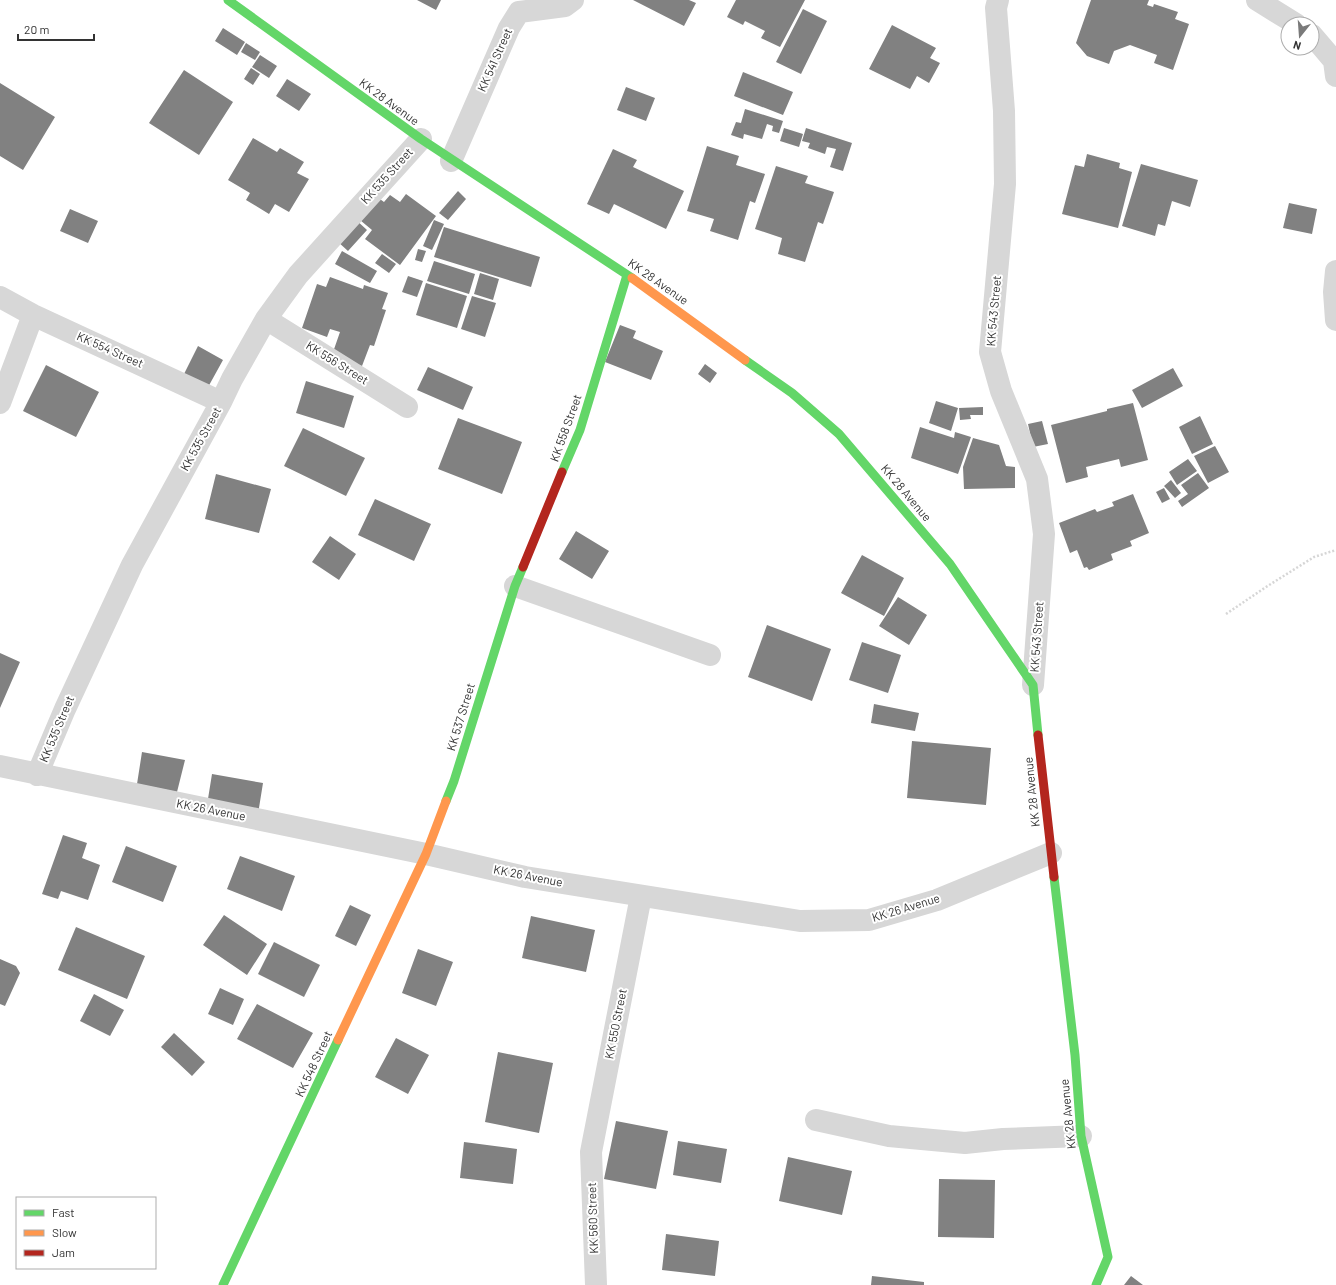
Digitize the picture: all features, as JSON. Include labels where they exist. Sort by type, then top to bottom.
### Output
[{"type":"street","name":"KK 28 Avenue","points":[[228,0],[421,139],[627,274],[792,392],[839,434],[950,564],[1033,685],[1075,1056],[1081,1136],[1108,1257],[1096,1285]]},
{"type":"street","name":"KK 541 Street","points":[[452,160],[509,28],[518,12],[565,6],[572,0]]},
{"type":"street","name":"KK 543 Street","points":[[998,0],[996,8],[1004,111],[1005,184],[990,352],[1001,391],[1037,479],[1044,534],[1033,685]]},
{"type":"street","points":[[1257,0],[1283,16]]},
{"type":"street","points":[[1320,44],[1334,61],[1336,76]]},
{"type":"street","name":"KK 535 Street","points":[[37,775],[64,709],[132,565],[221,402],[232,378],[266,319],[298,275],[421,139]]},
{"type":"street","points":[[1336,270],[1334,292],[1336,320]]},
{"type":"street","name":"KK 558 Street","points":[[515,586],[580,430],[627,274]]},
{"type":"street","name":"KK 554 Street","points":[[0,297],[33,315],[221,402]]},
{"type":"street","points":[[0,403],[33,315]]},
{"type":"street","name":"KK 556 Street","points":[[266,319],[407,407]]},
{"type":"street","points":[[515,586],[710,655]]},
{"type":"street","name":"KK 537 Street","points":[[426,854],[454,781],[515,586]]},
{"type":"street","name":"KK 26 Avenue","points":[[0,766],[37,775],[426,854],[525,877],[800,921],[869,920],[938,900],[1051,853]]},
{"type":"street","name":"KK 548 Street","points":[[223,1285],[426,854]]},
{"type":"street","name":"KK 550 Street","points":[[591,1152],[641,896]]},
{"type":"street","points":[[816,1120],[889,1136],[965,1143],[1003,1139],[1081,1136]]},
{"type":"street","name":"KK 560 Street","points":[[591,1152],[596,1285]]},
{"type":"path","points":[[1226,614],[1314,557],[1336,550]]},
{"type":"building","points":[[417,0],[441,0],[436,10]]},
{"type":"building","points":[[633,0],[689,0],[696,3],[684,26]]},
{"type":"building","points":[[736,0],[805,0],[780,47],[761,38],[765,31],[745,21],[743,25],[727,17]]},
{"type":"building","points":[[1091,0],[1149,0],[1147,5],[1153,7],[1154,4],[1178,12],[1175,19],[1189,24],[1173,70],[1154,63],[1157,55],[1130,45],[1114,51],[1109,64],[1087,56],[1076,43]]},
{"type":"building","points":[[803,9],[827,21],[801,74],[776,62]]},
{"type":"building","points":[[892,25],[936,48],[930,58],[940,63],[929,83],[917,76],[910,89],[869,69]]},
{"type":"building","points":[[223,28],[245,42],[237,55],[215,41]]},
{"type":"building","points":[[246,43],[260,52],[255,60],[241,52]]},
{"type":"building","points":[[260,55],[277,66],[269,78],[252,67]]},
{"type":"building","points":[[251,68],[260,74],[253,85],[244,79]]},
{"type":"building","points":[[184,70],[233,102],[199,155],[149,123]]},
{"type":"building","points":[[743,72],[793,92],[783,115],[734,96]]},
{"type":"building","points":[[287,79],[311,94],[299,111],[276,96]]},
{"type":"building","points":[[0,83],[55,117],[23,170],[0,156]]},
{"type":"building","points":[[626,87],[655,98],[646,121],[617,110]]},
{"type":"building","points":[[745,109],[783,121],[779,133],[772,131],[773,126],[767,124],[762,139],[744,134],[743,139],[731,135],[736,122],[741,123]]},
{"type":"building","points":[[784,128],[803,134],[799,147],[780,141]]},
{"type":"building","points":[[806,128],[852,143],[843,171],[830,167],[836,149],[827,147],[825,154],[808,148],[810,143],[802,141]]},
{"type":"building","points":[[253,138],[277,152],[280,148],[304,162],[297,173],[309,179],[289,212],[275,204],[269,214],[246,200],[250,193],[228,180]]},
{"type":"building","points":[[707,146],[739,156],[736,165],[765,174],[755,203],[750,201],[738,240],[710,231],[714,219],[687,211]]},
{"type":"building","points":[[613,149],[637,160],[633,167],[684,191],[666,229],[614,204],[609,214],[587,204]]},
{"type":"building","points":[[1087,154],[1120,163],[1119,168],[1132,172],[1118,228],[1062,214],[1075,165],[1084,167]]},
{"type":"building","points":[[1141,164],[1198,180],[1190,207],[1172,201],[1165,226],[1158,224],[1155,236],[1122,226]]},
{"type":"building","points":[[776,166],[808,176],[805,183],[834,192],[823,224],[818,222],[805,262],[778,254],[782,238],[755,229]]},
{"type":"building","points":[[458,191],[466,199],[448,220],[439,213]]},
{"type":"building","points":[[406,194],[436,216],[400,265],[365,239],[372,230],[360,220],[377,197],[384,202],[390,195],[400,202]]},
{"type":"building","points":[[1289,203],[1317,209],[1312,234],[1283,228]]},
{"type":"building","points":[[70,209],[98,221],[88,243],[60,231]]},
{"type":"building","points":[[355,219],[367,230],[348,251],[337,241]]},
{"type":"building","points":[[434,220],[444,224],[432,250],[423,246]]},
{"type":"building","points":[[444,227],[540,257],[531,287],[434,257]]},
{"type":"building","points":[[418,249],[426,251],[422,262],[415,260]]},
{"type":"building","points":[[342,251],[377,271],[370,283],[335,264]]},
{"type":"building","points":[[382,254],[396,264],[389,273],[375,263]]},
{"type":"building","points":[[434,261],[475,274],[469,294],[427,281]]},
{"type":"building","points":[[480,273],[499,279],[493,300],[474,294]]},
{"type":"building","points":[[408,276],[423,281],[417,297],[402,292]]},
{"type":"building","points":[[330,277],[363,289],[364,285],[388,293],[382,309],[386,310],[374,346],[370,345],[362,366],[332,355],[340,332],[330,329],[327,337],[302,328],[317,284],[326,287]]},
{"type":"building","points":[[426,283],[467,296],[457,328],[416,315]]},
{"type":"building","points":[[472,296],[496,303],[485,337],[461,329]]},
{"type":"building","points":[[620,325],[636,331],[633,338],[663,351],[651,380],[605,362]]},
{"type":"building","points":[[198,346],[223,360],[207,389],[183,376]]},
{"type":"building","points":[[705,364],[717,373],[710,383],[698,374]]},
{"type":"building","points":[[46,365],[99,392],[76,437],[23,411]]},
{"type":"building","points":[[428,367],[473,387],[463,410],[417,390]]},
{"type":"building","points":[[1173,368],[1183,386],[1142,408],[1132,390]]},
{"type":"building","points":[[306,381],[354,396],[344,428],[296,413]]},
{"type":"building","points":[[936,401],[958,408],[951,431],[929,423]]},
{"type":"building","points":[[1133,403],[1148,460],[1121,467],[1119,459],[1086,467],[1088,477],[1066,483],[1051,425]]},
{"type":"building","points":[[983,407],[983,415],[970,415],[971,419],[960,420],[959,408]]},
{"type":"building","points":[[1200,416],[1213,444],[1192,454],[1179,427]]},
{"type":"building","points":[[458,418],[522,442],[502,494],[438,469]]},
{"type":"building","points":[[1042,421],[1048,444],[1033,447],[1028,424]]},
{"type":"building","points":[[920,427],[954,438],[955,432],[971,437],[958,474],[911,458]]},
{"type":"building","points":[[303,428],[365,458],[346,496],[284,466]]},
{"type":"building","points":[[973,438],[999,445],[1006,466],[1015,467],[1015,488],[964,489],[963,467]]},
{"type":"building","points":[[1215,446],[1229,472],[1208,483],[1194,456]]},
{"type":"building","points":[[1188,459],[1197,471],[1177,485],[1169,472]]},
{"type":"building","points":[[1198,473],[1209,488],[1182,507],[1178,501],[1188,494],[1181,485]]},
{"type":"building","points":[[216,474],[271,489],[259,533],[205,519]]},
{"type":"building","points":[[1171,480],[1181,493],[1175,498],[1164,486]]},
{"type":"building","points":[[1164,488],[1170,499],[1162,503],[1156,492]]},
{"type":"building","points":[[1133,494],[1149,533],[1130,541],[1132,546],[1111,554],[1113,560],[1089,570],[1087,567],[1084,568],[1077,550],[1070,553],[1059,523],[1095,509],[1097,512],[1114,506],[1112,502]]},
{"type":"building","points":[[375,499],[431,524],[414,561],[358,535]]},
{"type":"building","points":[[576,531],[609,551],[592,579],[559,559]]},
{"type":"building","points":[[330,536],[356,554],[339,580],[312,562]]},
{"type":"building","points":[[862,555],[904,578],[884,616],[841,593]]},
{"type":"building","points":[[898,597],[927,615],[909,645],[879,626]]},
{"type":"building","points":[[767,625],[831,649],[812,701],[748,677]]},
{"type":"building","points":[[862,642],[901,655],[888,693],[849,680]]},
{"type":"building","points":[[0,653],[20,662],[0,708]]},
{"type":"building","points":[[874,704],[919,713],[915,731],[871,723]]},
{"type":"building","points":[[912,741],[991,748],[986,805],[907,798]]},
{"type":"building","points":[[142,752],[185,760],[177,792],[137,784]]},
{"type":"building","points":[[212,774],[263,783],[258,814],[207,805]]},
{"type":"building","points":[[63,835],[87,843],[82,858],[100,865],[88,900],[61,891],[58,899],[42,894]]},
{"type":"building","points":[[126,846],[177,866],[163,902],[112,882]]},
{"type":"building","points":[[240,856],[295,876],[282,911],[227,889]]},
{"type":"building","points":[[350,905],[371,915],[356,946],[335,936]]},
{"type":"building","points":[[224,915],[267,944],[247,975],[203,945]]},
{"type":"building","points":[[531,916],[595,930],[586,972],[522,958]]},
{"type":"building","points":[[76,927],[145,956],[127,999],[58,970]]},
{"type":"building","points":[[274,942],[320,965],[304,997],[258,974]]},
{"type":"building","points":[[418,949],[453,962],[436,1006],[402,993]]},
{"type":"building","points":[[0,959],[16,966],[20,973],[5,1006],[0,1004]]},
{"type":"building","points":[[220,988],[244,999],[233,1025],[208,1014]]},
{"type":"building","points":[[94,994],[124,1010],[110,1036],[80,1021]]},
{"type":"building","points":[[257,1004],[313,1033],[293,1068],[237,1039]]},
{"type":"building","points":[[174,1033],[205,1062],[192,1076],[161,1047]]},
{"type":"building","points":[[396,1038],[429,1055],[408,1094],[375,1077]]},
{"type":"building","points":[[498,1052],[553,1063],[539,1133],[485,1122]]},
{"type":"building","points":[[616,1121],[668,1131],[656,1189],[604,1179]]},
{"type":"building","points":[[678,1141],[727,1149],[721,1183],[673,1175]]},
{"type":"building","points":[[464,1142],[517,1149],[513,1184],[460,1178]]},
{"type":"building","points":[[788,1157],[852,1171],[842,1215],[779,1201]]},
{"type":"building","points":[[939,1179],[995,1180],[994,1238],[938,1237]]},
{"type":"building","points":[[666,1234],[719,1241],[715,1276],[662,1270]]},
{"type":"building","points":[[872,1276],[924,1282],[924,1285],[871,1285]]},
{"type":"building","points":[[1131,1276],[1143,1285],[1124,1285]]},
{"type":"traffic: fast","points":[[228,0],[421,139],[632,278]]},
{"type":"traffic: fast","points":[[562,472],[580,430],[627,275]]},
{"type":"traffic: fast","points":[[745,360],[792,393],[839,434],[950,564],[1033,685],[1038,735]]},
{"type":"traffic: fast","points":[[446,801],[454,781],[515,586],[523,567]]},
{"type":"traffic: fast","points":[[1054,877],[1075,1055],[1081,1136],[1108,1257],[1096,1285]]},
{"type":"traffic: fast","points":[[223,1285],[338,1040]]},
{"type":"traffic: slow","points":[[632,278],[745,360]]},
{"type":"traffic: slow","points":[[338,1040],[426,854],[446,801]]},
{"type":"traffic: jam","points":[[523,567],[562,472]]},
{"type":"traffic: jam","points":[[1038,735],[1054,877]]}]
